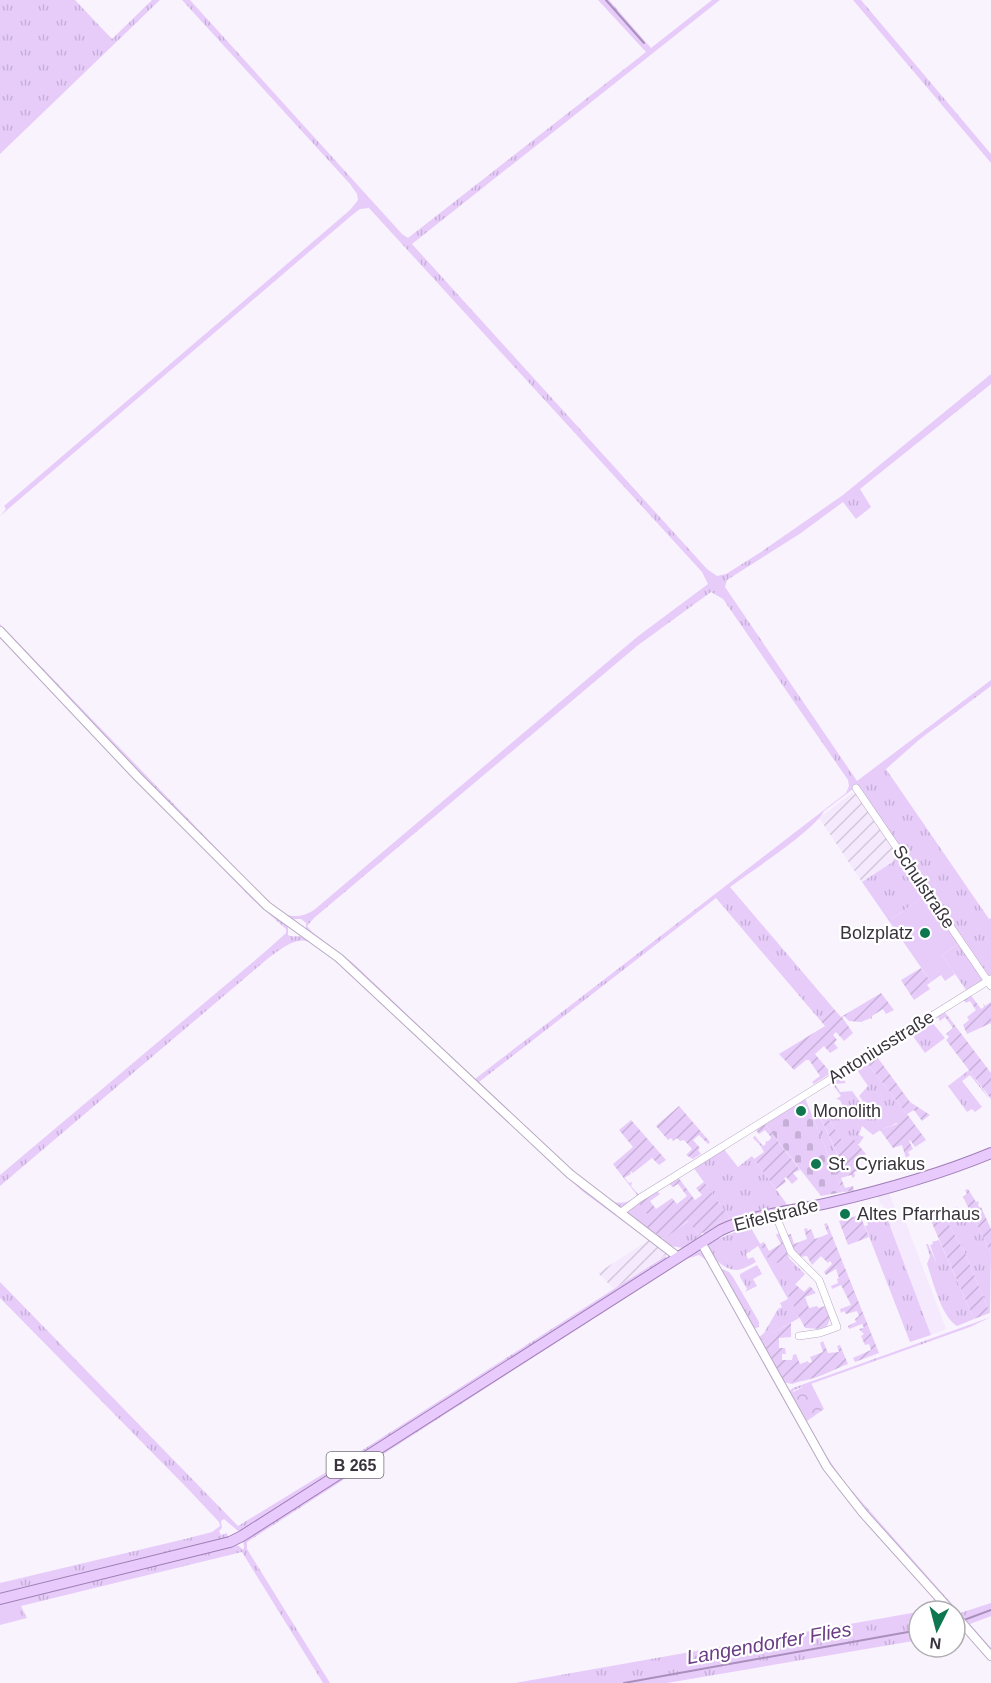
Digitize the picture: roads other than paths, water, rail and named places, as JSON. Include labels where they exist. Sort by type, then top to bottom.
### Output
[{"type":"main road","name":"Eifelstraße","points":[[702,1242],[732,1225],[900,1185],[991,1153]]},
{"type":"main road","name":"B 265","points":[[0,1599],[211,1548],[237,1539],[702,1242]]},
{"type":"street","points":[[0,631],[138,777],[262,902],[339,958],[570,1174],[678,1257]]},
{"type":"street","name":"Schulstraße","points":[[856,788],[990,982]]},
{"type":"street","name":"Antoniusstraße","points":[[620,1213],[640,1198],[990,982]]},
{"type":"street","points":[[775,1214],[791,1252],[819,1280],[837,1327],[820,1333],[799,1336]]},
{"type":"street","points":[[702,1242],[827,1467],[863,1513],[940,1599]]},
{"type":"street","points":[[967,1629],[991,1656]]},
{"type":"waterway","points":[[606,0],[644,43]]},
{"type":"waterway","name":"Langendorfer Flies","points":[[967,1619],[991,1610]]},
{"type":"waterway","name":"Langendorfer Flies","points":[[624,1683],[907,1632]]},
{"type":"place","name":"Bolzplatz","points":[[925,933]]},
{"type":"place","name":"Monolith","points":[[801,1111]]},
{"type":"place","name":"St. Cyriakus","points":[[816,1164]]},
{"type":"place","name":"Altes Pfarrhaus","points":[[845,1214]]}]
